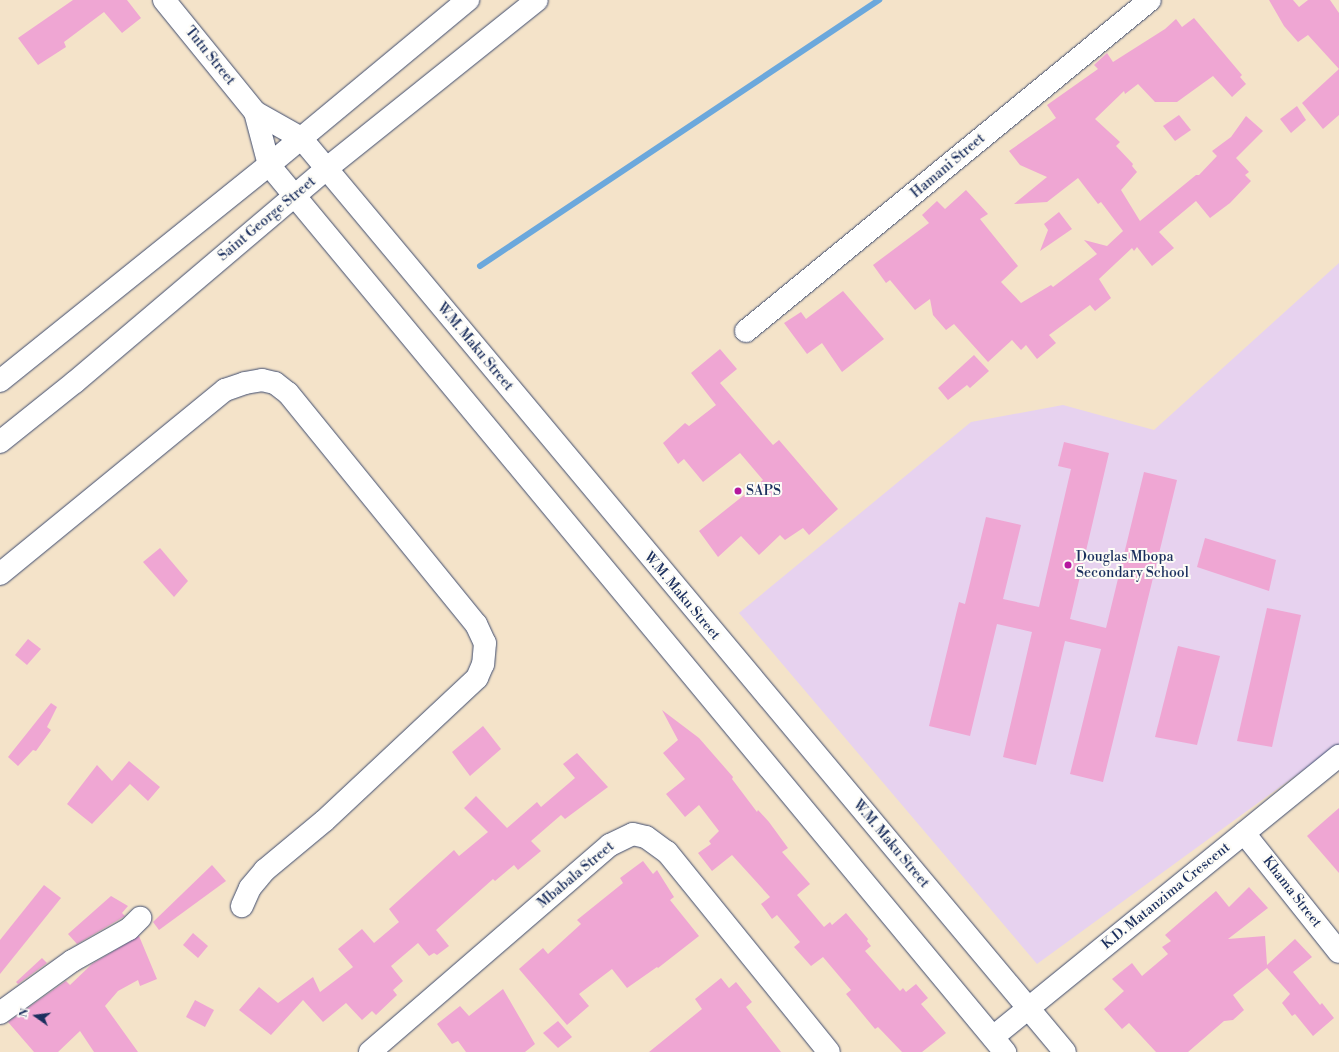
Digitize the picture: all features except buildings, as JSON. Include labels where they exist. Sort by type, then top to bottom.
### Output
[{"type":"street","name":"Tutu Street","points":[[164,0],[255,112],[301,138]]},
{"type":"street","points":[[0,381],[269,165],[468,0]]},
{"type":"street","name":"Saint George Street","points":[[0,442],[297,196],[326,169],[537,0]]},
{"type":"street","name":"Hamani Street","points":[[746,331],[1150,0]]},
{"type":"street","name":"Tutu Street","points":[[255,112],[269,165]]},
{"type":"street","name":"W.M. Maku Street","points":[[301,138],[1065,1052]]},
{"type":"street","points":[[269,165],[297,196],[999,1044]]},
{"type":"street","points":[[0,574],[225,390],[245,383],[262,380],[275,382],[288,393],[476,624],[485,643],[483,664],[476,678],[324,821],[261,874],[250,888],[242,906]]},
{"type":"street","name":"K.D. Matanzima Crescent","points":[[999,1044],[1029,1008],[1339,756]]},
{"type":"street","name":"Khama Street","points":[[1244,833],[1339,952]]},
{"type":"street","name":"Mbabala Street","points":[[370,1052],[610,845],[633,834],[646,837],[667,852],[829,1052]]},
{"type":"street","points":[[0,1013],[72,961],[129,929],[140,918]]},
{"type":"shaded area","name":"Douglas Mbopa Secondary School","points":[[1339,263],[1339,744],[1037,964],[739,613],[971,422],[1063,405],[1154,430]]},
{"type":"waterway","points":[[480,266],[879,0]]},
{"type":"place","name":"SAPS","points":[[738,491]]},
{"type":"place","name":"Douglas Mbopa Secondary School","points":[[1068,565]]}]
